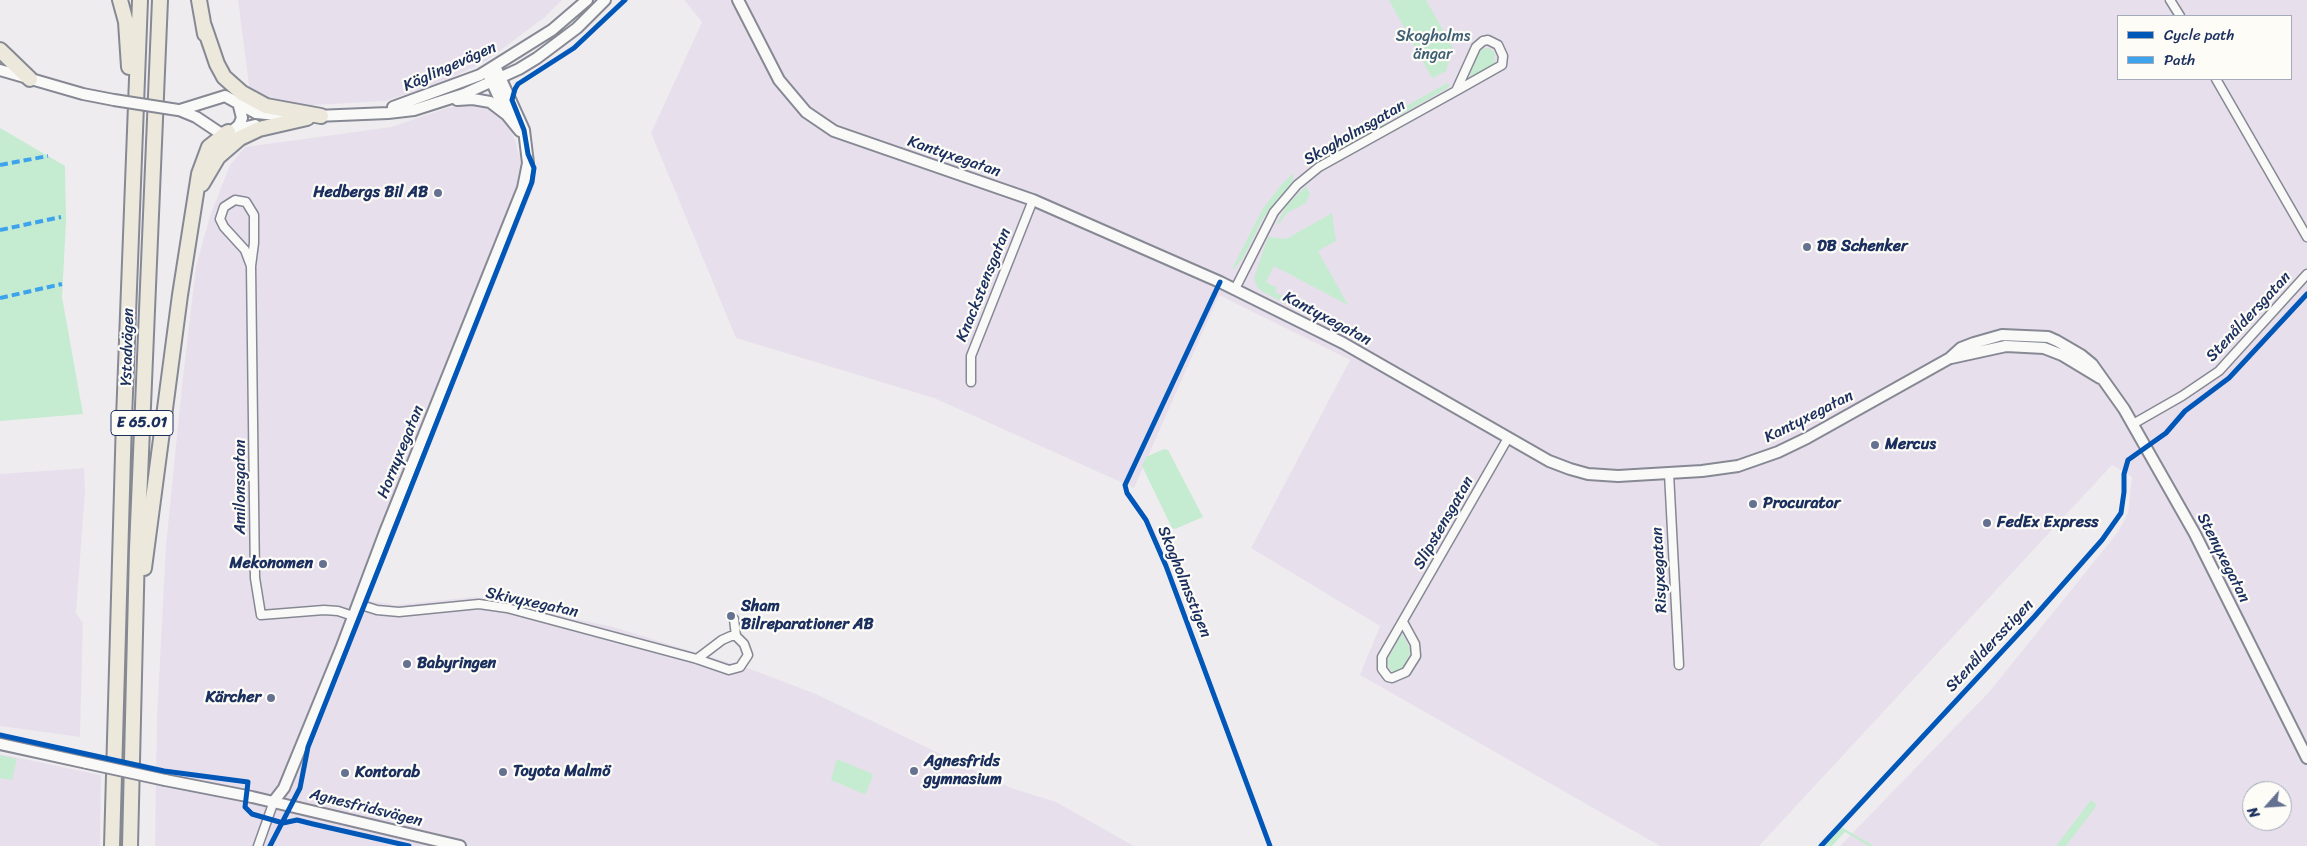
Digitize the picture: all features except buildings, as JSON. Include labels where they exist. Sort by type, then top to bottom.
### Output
[{"type":"highway","points":[[120,0],[126,22],[129,52],[128,153],[133,177]]},
{"type":"highway","name":"Ystadvägen","points":[[112,846],[140,0]]},
{"type":"highway","name":"Ystadvägen","points":[[130,846],[134,654],[160,0]]},
{"type":"highway","points":[[199,0],[213,69],[220,81],[237,101]]},
{"type":"highway","points":[[204,26],[216,64],[224,77],[242,93],[257,102],[276,109],[321,116]]},
{"type":"highway","points":[[0,50],[30,79]]},
{"type":"highway","points":[[196,196],[214,163],[227,148],[240,138],[272,125],[321,116]]},
{"type":"highway","points":[[134,654],[180,295],[201,166],[207,151],[213,143],[229,132]]},
{"type":"street","name":"Käglingevägen","points":[[368,114],[411,102],[490,69],[552,30],[587,0]]},
{"type":"street","name":"Käglingevägen","points":[[179,110],[221,96],[229,97],[256,113],[289,117],[414,110],[441,102],[496,80],[537,58],[562,41],[605,0]]},
{"type":"street","name":"Kantyxegatan","points":[[738,0],[779,80],[806,112],[820,123],[850,138],[1033,200],[1235,289],[1343,343],[1549,461],[1588,474],[1618,476],[1713,470],[1738,466],[1786,449],[1950,358],[1961,348],[2002,335],[2048,337]]},
{"type":"street","points":[[2170,0],[2179,15]]},
{"type":"street","name":"Skogholmsgatan","points":[[1235,289],[1274,212],[1289,192],[1307,176],[1502,66],[1503,56],[1498,45],[1488,40],[1476,47],[1456,91]]},
{"type":"street","name":"Hornyxegatan","points":[[258,846],[274,801],[284,788],[523,188],[528,164],[527,143],[519,117],[490,69]]},
{"type":"street","name":"Käglingevägen","points":[[0,70],[84,94],[179,110],[196,117],[217,132],[229,132],[289,117]]},
{"type":"street","name":"Hornyxegatan","points":[[496,80],[507,115]]},
{"type":"street","points":[[2217,80],[2307,237]]},
{"type":"street","points":[[441,102],[463,99],[490,102],[515,123],[527,143]]},
{"type":"street","points":[[229,132],[239,125],[242,118],[237,101]]},
{"type":"street","name":"Amilonsgatan","points":[[251,266],[246,250],[224,227],[220,219],[224,206],[235,200],[246,202],[254,215],[254,243],[251,266],[256,578],[261,615],[324,610],[338,611],[353,616]]},
{"type":"street","name":"Knackstensgatan","points":[[971,382],[971,356],[1033,200]]},
{"type":"street","name":"Stenåldersgatan","points":[[2133,424],[2182,396],[2219,370],[2307,274]]},
{"type":"street","name":"Stenyxegatan","points":[[2048,337],[2081,355],[2092,364],[2133,424],[2195,534],[2307,758]]},
{"type":"street","name":"Kantyxegatan","points":[[1950,358],[2006,346],[2044,348]]},
{"type":"street","name":"Stenyxegatan","points":[[2044,348],[2062,355],[2101,378]]},
{"type":"street","name":"Slipstensgatan","points":[[1403,622],[1415,644],[1416,656],[1406,672],[1392,678],[1388,677],[1382,669],[1382,657],[1508,438]]},
{"type":"street","name":"Risyxegatan","points":[[1669,473],[1679,665]]},
{"type":"street","name":"Skivyxegatan","points":[[358,604],[377,610],[399,612],[480,604],[507,608],[697,659],[722,669],[734,670],[740,667],[748,655],[744,644],[736,636],[734,619]]},
{"type":"street","points":[[697,659],[722,640],[736,636]]},
{"type":"street","name":"Agnesfridsvägen","points":[[0,744],[165,780],[274,801],[460,846]]},
{"type":"shaded area","points":[[238,0],[562,0],[545,17],[486,61],[443,82],[385,101],[294,106],[270,103],[250,93]]},
{"type":"shaded area","points":[[684,0],[2307,0],[2307,846],[1840,846],[1989,692],[2118,532],[2128,513],[2132,477],[2112,465],[1759,846],[1660,846],[1360,675],[1380,626],[1251,548],[1350,360],[1219,295],[1134,488],[934,398],[736,338],[651,133],[702,22]]},
{"type":"shaded area","points":[[479,105],[492,109],[507,122],[516,142],[518,153],[537,165],[533,189],[389,549],[365,600],[396,605],[474,597],[613,627],[750,669],[816,694],[1011,788],[1056,802],[1134,846],[155,846],[157,717],[166,545],[182,386],[196,266],[210,216],[230,165],[245,147],[391,127],[447,108]]},
{"type":"shaded area","points":[[84,468],[85,491],[76,613],[83,623],[80,737],[0,726],[0,474]]},
{"type":"shaded area","points":[[0,754],[101,775],[100,846],[0,846]]},
{"type":"green space","name":"Skogholms ängar","points":[[1389,0],[1426,0],[1453,48],[1446,71],[1432,78]]},
{"type":"green space","points":[[1489,48],[1495,53],[1494,64],[1469,78],[1478,52],[1481,49]]},
{"type":"green space","points":[[1447,83],[1450,85],[1446,89],[1397,117],[1392,114]]},
{"type":"green space","points":[[1385,118],[1385,124],[1336,151],[1331,147]]},
{"type":"green space","points":[[0,128],[65,166],[66,221],[62,297],[83,414],[0,421]]},
{"type":"green space","points":[[1325,151],[1326,156],[1307,167],[1304,164]]},
{"type":"green space","points":[[1294,173],[1292,182],[1263,218],[1243,258],[1232,269],[1262,210],[1282,184]]},
{"type":"green space","points":[[1306,186],[1310,194],[1306,203],[1287,213],[1279,224],[1277,223],[1287,205]]},
{"type":"green space","points":[[1332,213],[1336,241],[1318,251],[1348,305],[1274,266],[1266,282],[1277,288],[1275,292],[1350,331],[1348,335],[1263,292],[1257,287],[1254,278],[1268,237],[1286,239]]},
{"type":"green space","points":[[1164,449],[1168,450],[1203,517],[1175,529],[1172,528],[1142,466],[1146,457]]},
{"type":"green space","points":[[1402,633],[1411,651],[1404,666],[1395,673],[1390,670],[1387,661]]},
{"type":"green space","points":[[0,755],[17,759],[12,780],[0,778]]},
{"type":"green space","points":[[839,760],[871,773],[873,776],[866,793],[864,794],[831,780],[836,761]]},
{"type":"green space","points":[[2091,800],[2097,805],[2066,846],[2056,846]]},
{"type":"green space","points":[[1841,827],[1874,846],[1869,846],[1845,832],[1832,846],[1824,846]]},
{"type":"marked path","points":[[0,165],[48,156]]},
{"type":"marked path","points":[[0,230],[61,217]]},
{"type":"marked path","points":[[0,298],[62,284]]},
{"type":"cycle path","points":[[270,846],[300,788],[308,747],[532,182],[534,168],[528,154],[524,130],[512,100],[515,89],[518,84],[574,48],[625,0]]},
{"type":"cycle path","name":"Skogholmsstigen","points":[[1220,282],[1125,485],[1127,493],[1146,520],[1166,566],[1270,846]]},
{"type":"cycle path","name":"Stenåldersstigen","points":[[1821,846],[2034,617],[2102,540],[2121,513],[2124,474],[2128,460],[2166,433],[2185,411],[2229,378],[2307,294]]},
{"type":"cycle path","points":[[0,735],[164,771],[248,782],[245,807],[252,814],[283,823],[297,820],[409,846]]},
{"type":"place","name":"Hedbergs Bil AB","points":[[438,193]]},
{"type":"place","name":"DB Schenker","points":[[1807,247]]},
{"type":"place","name":"Mercus","points":[[1875,445]]},
{"type":"place","name":"Procurator","points":[[1753,504]]},
{"type":"place","name":"FedEx Express","points":[[1987,523]]},
{"type":"place","name":"Mekonomen","points":[[323,564]]},
{"type":"place","name":"Sham Bilreparationer AB","points":[[731,616]]},
{"type":"place","name":"Babyringen","points":[[407,664]]},
{"type":"place","name":"Kärcher","points":[[271,698]]},
{"type":"place","name":"Agnesfrids gymnasium","points":[[914,771]]},
{"type":"place","name":"Toyota Malmö","points":[[503,772]]},
{"type":"place","name":"Kontorab","points":[[345,773]]}]
